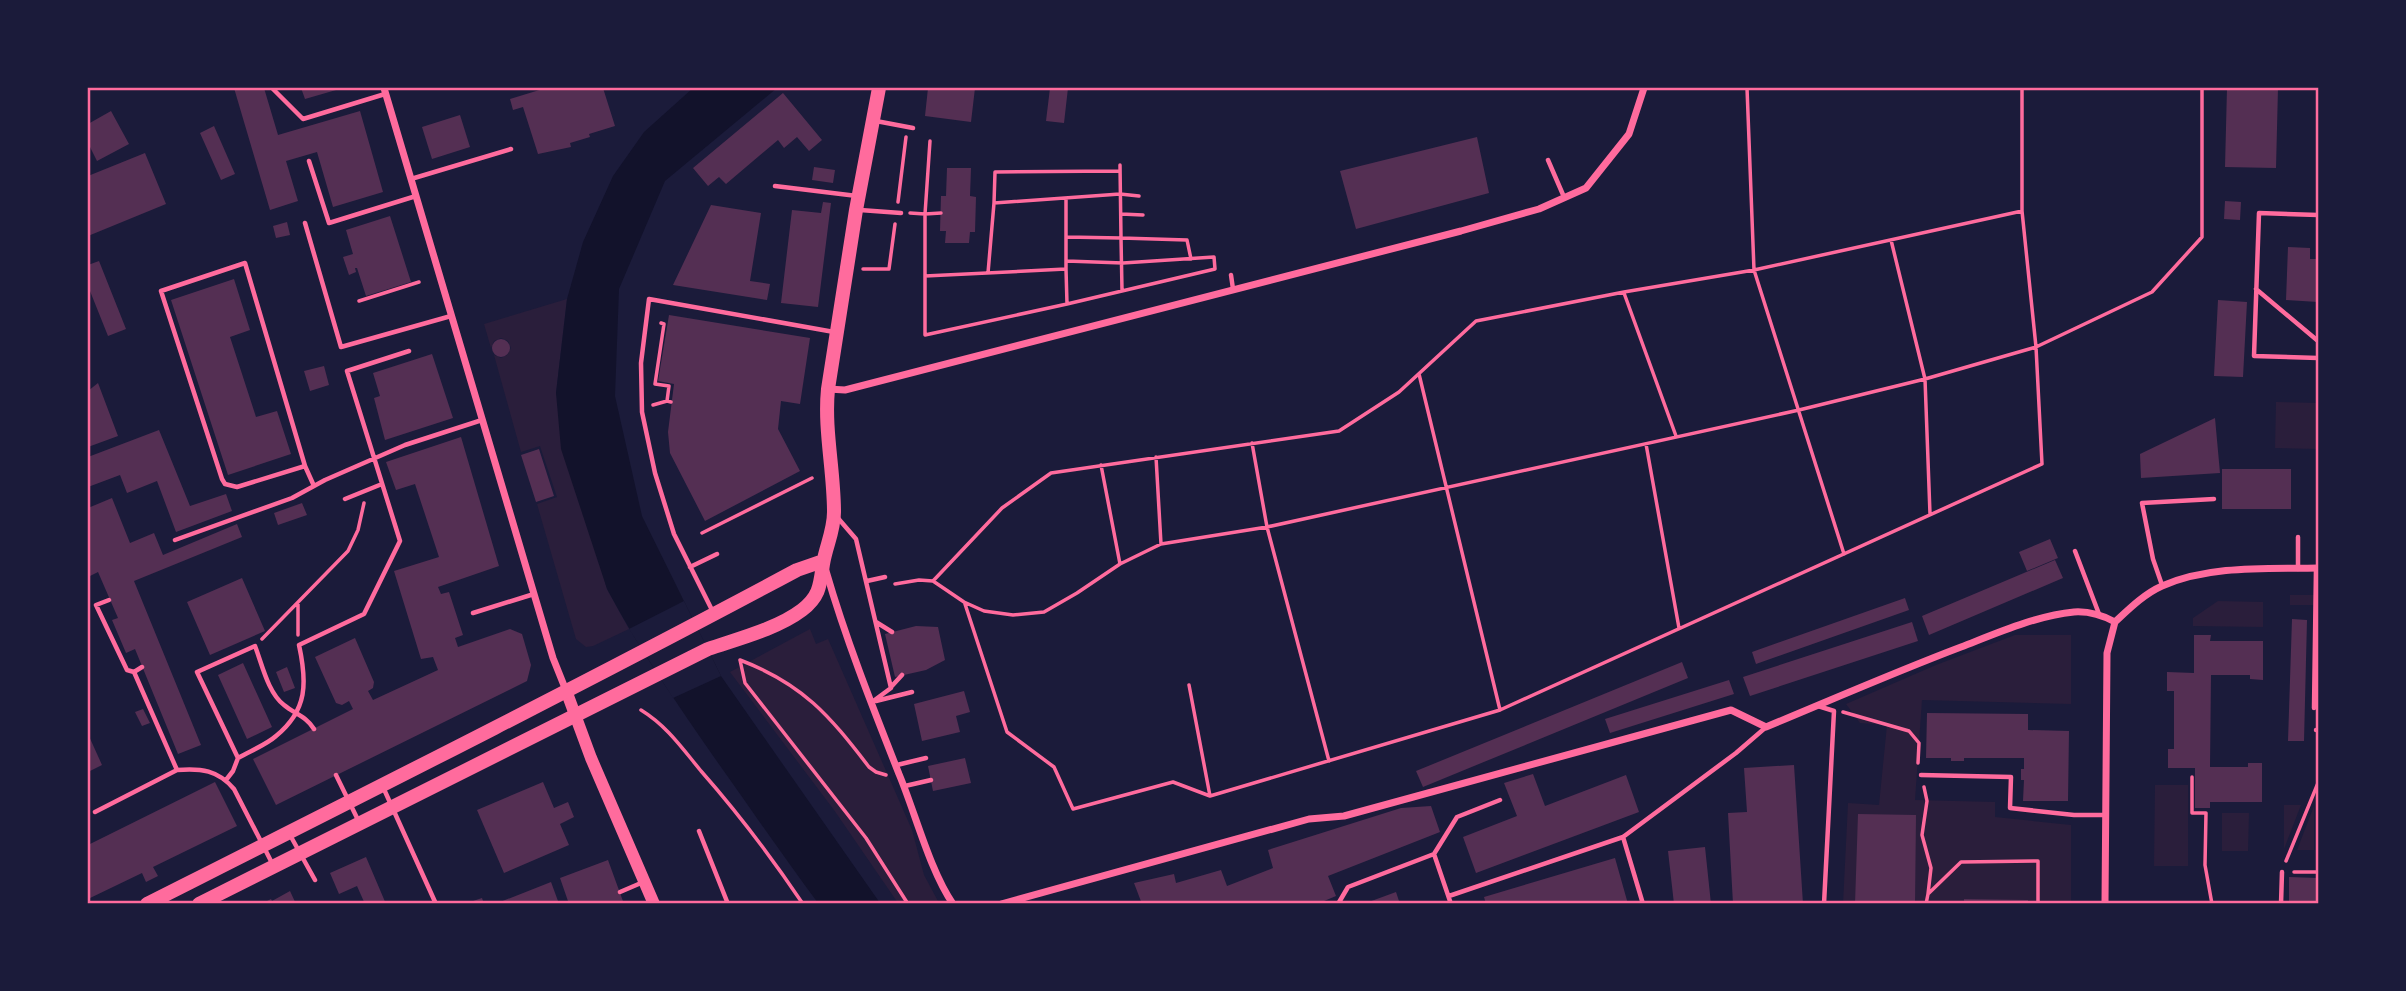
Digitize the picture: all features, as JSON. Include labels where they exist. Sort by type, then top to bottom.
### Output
[{"type":"main road","points":[[199,904],[708,649],[764,630],[800,612],[814,599],[821,585],[823,561],[830,543],[834,514],[826,416],[828,389],[857,203],[879,88]]},
{"type":"main road","points":[[147,904],[567,693],[642,650],[797,570],[823,561]]},
{"type":"street","points":[[828,389],[845,390],[1461,232],[1539,209],[1586,188],[1629,134],[1644,88]]},
{"type":"street","points":[[385,91],[553,658],[591,758],[654,904]]},
{"type":"street","points":[[823,561],[896,766],[941,883],[953,904]]},
{"type":"street","points":[[2105,904],[2108,653],[2115,622],[2136,602],[2162,586],[2197,576],[2228,570],[2317,568]]},
{"type":"street","points":[[1001,904],[1309,819],[1357,812],[1731,710],[1766,727],[2016,625],[2075,612],[2099,614],[2115,622]]},
{"type":"lane","points":[[272,88],[303,119],[385,91]]},
{"type":"lane","points":[[872,121],[913,128]]},
{"type":"lane","points":[[411,179],[511,149]]},
{"type":"lane","points":[[1548,160],[1564,198]]},
{"type":"lane","points":[[309,161],[329,223],[416,196]]},
{"type":"lane","points":[[775,186],[901,213]]},
{"type":"lane","points":[[2319,215],[2259,213],[2254,356],[2319,358]]},
{"type":"lane","points":[[305,223],[341,347],[452,316]]},
{"type":"lane","points":[[305,466],[237,487],[225,484],[161,291],[245,263],[305,466],[314,486]]},
{"type":"lane","points":[[1231,275],[1233,290]]},
{"type":"lane","points":[[2256,289],[2319,341]]},
{"type":"lane","points":[[714,614],[674,534],[642,412],[642,363],[649,299],[836,332]]},
{"type":"lane","points":[[237,758],[276,737],[296,712],[305,692],[299,645],[365,614],[400,541],[347,370],[409,351]]},
{"type":"lane","points":[[175,540],[292,498],[405,445],[483,420]]},
{"type":"lane","points":[[345,499],[382,484]]},
{"type":"lane","points":[[2162,586],[2152,559],[2142,503],[2214,499]]},
{"type":"lane","points":[[834,514],[856,539],[891,688]]},
{"type":"lane","points":[[2298,537],[2298,569]]},
{"type":"lane","points":[[2075,551],[2099,614]]},
{"type":"lane","points":[[690,567],[717,554]]},
{"type":"lane","points":[[2314,708],[2317,568]]},
{"type":"lane","points":[[867,581],[885,577]]},
{"type":"lane","points":[[473,613],[534,594]]},
{"type":"lane","points":[[109,600],[96,606],[127,670],[134,672],[142,667]]},
{"type":"lane","points":[[876,622],[892,632]]},
{"type":"lane","points":[[226,780],[233,771],[237,758],[197,672],[255,646],[274,695],[283,705],[308,719],[314,729]]},
{"type":"lane","points":[[134,672],[177,770]]},
{"type":"lane","points":[[872,702],[891,688],[902,675]]},
{"type":"lane","points":[[872,702],[912,692]]},
{"type":"lane","points":[[1816,706],[1834,711],[1824,904]]},
{"type":"lane","points":[[1449,896],[1623,837],[1736,753],[1766,727]]},
{"type":"lane","points":[[896,766],[926,758]]},
{"type":"lane","points":[[95,813],[177,770],[198,768],[215,773],[234,789],[274,866]]},
{"type":"lane","points":[[337,775],[359,823]]},
{"type":"lane","points":[[1921,775],[2011,777],[2010,808],[2074,815],[2105,815]]},
{"type":"lane","points":[[904,786],[931,780]]},
{"type":"lane","points":[[382,785],[436,904]]},
{"type":"lane","points":[[1338,904],[1348,887],[1434,854],[1457,817],[1500,800]]},
{"type":"lane","points":[[699,831],[728,904]]},
{"type":"lane","points":[[289,832],[315,880]]},
{"type":"lane","points":[[1623,837],[1643,904]]},
{"type":"lane","points":[[1434,854],[1451,904]]},
{"type":"lane","points":[[2281,904],[2282,872]]},
{"type":"lane","points":[[620,892],[644,881]]},
{"type":"path","points":[[1747,88],[1754,270],[1844,554]]},
{"type":"path","points":[[964,602],[1007,732],[1054,767],[1073,809],[1173,782],[1210,796],[1500,710],[2042,464],[2036,347],[2022,211],[2022,88]]},
{"type":"path","points":[[887,586],[919,580],[933,581],[964,602],[984,611],[1044,612],[1120,564],[1161,544],[1267,527],[1799,410],[1925,379],[2036,347],[2152,292],[2202,237],[2202,88]]},
{"type":"path","points":[[930,141],[925,214],[925,335],[1215,269],[1214,257],[1122,263],[1066,261]]},
{"type":"path","points":[[988,273],[995,172],[1120,168],[1122,290]]},
{"type":"path","points":[[994,202],[1139,195]]},
{"type":"path","points":[[1066,199],[1067,304]]},
{"type":"path","points":[[933,581],[1002,508],[1051,473],[1339,431],[1399,392],[1476,321],[1754,270],[2022,211]]},
{"type":"path","points":[[901,213],[941,213]]},
{"type":"path","points":[[1121,214],[1143,215]]},
{"type":"path","points":[[1066,237],[1187,240],[1191,259]]},
{"type":"path","points":[[1891,240],[1925,379],[1930,515]]},
{"type":"path","points":[[925,276],[1066,269]]},
{"type":"path","points":[[359,301],[419,282]]},
{"type":"path","points":[[1624,292],[1676,436]]},
{"type":"path","points":[[653,405],[669,402],[670,386],[655,384],[664,324],[661,323]]},
{"type":"path","points":[[1419,374],[1500,710]]},
{"type":"path","points":[[1252,443],[1267,527],[1329,761]]},
{"type":"path","points":[[1646,444],[1679,629]]},
{"type":"path","points":[[1156,457],[1161,544]]},
{"type":"path","points":[[1101,466],[1120,564]]},
{"type":"path","points":[[702,533],[813,478]]},
{"type":"path","points":[[265,636],[348,551],[358,530],[363,510]]},
{"type":"path","points":[[297,629],[299,602]]},
{"type":"path","points":[[894,774],[876,772],[869,766],[833,721],[805,694],[767,670],[740,660],[745,683],[866,838],[908,904]]},
{"type":"path","points":[[1189,685],[1210,796]]},
{"type":"path","points":[[641,710],[660,722],[701,770],[776,864],[803,904]]},
{"type":"path","points":[[1834,711],[1852,713],[1909,731],[1920,743],[1918,763],[1927,800],[1922,835],[1930,868],[1926,904]]},
{"type":"path","points":[[2192,777],[2192,813],[2206,813],[2205,864],[2212,904]]},
{"type":"path","points":[[2319,783],[2282,872],[2319,872]]},
{"type":"path","points":[[2309,802],[2319,802]]},
{"type":"path","points":[[1928,894],[1961,862],[2038,861],[2038,904]]},
{"type":"shaded area","points":[[693,88],[777,88],[665,181],[619,289],[615,396],[642,516],[721,676],[880,903],[818,903],[779,850],[645,655],[607,589],[561,449],[556,393],[567,299],[583,242],[613,176],[644,132]]},
{"type":"shaded area","points":[[567,299],[556,393],[607,589],[629,629],[586,647],[576,639],[537,504],[557,497],[540,446],[521,452],[494,355],[501,358],[507,355],[511,348],[508,341],[501,338],[494,341],[491,348],[484,324]]},
{"type":"shaded area","points":[[2276,402],[2318,403],[2318,449],[2275,448]]},
{"type":"shaded area","points":[[2290,595],[2318,595],[2318,605],[2290,605]]},
{"type":"shaded area","points":[[2218,601],[2263,602],[2263,627],[2193,626],[2193,618]]},
{"type":"shaded area","points":[[810,629],[816,644],[828,639],[912,830],[924,875],[939,903],[898,903],[834,810],[730,672]]},
{"type":"shaded area","points":[[2015,635],[2071,635],[2071,704],[1922,700],[1915,800],[1995,802],[1995,817],[2071,825],[2071,903],[1843,904],[1848,803],[1879,805],[1887,725],[1860,723],[1846,704]]},
{"type":"shaded area","points":[[2155,785],[2188,785],[2188,866],[2154,866]]},
{"type":"shaded area","points":[[2284,805],[2301,805],[2284,849]]},
{"type":"shaded area","points":[[2314,806],[2314,850],[2297,850]]},
{"type":"shaded area","points":[[2222,813],[2249,813],[2248,851],[2222,851]]},
{"type":"pier","points":[[684,601],[721,676],[673,698],[629,629]]},
{"type":"building","points":[[234,88],[264,88],[278,135],[360,111],[383,192],[333,207],[317,152],[286,161],[298,201],[270,210]]},
{"type":"building","points":[[301,88],[343,88],[305,99]]},
{"type":"building","points":[[546,88],[603,88],[615,126],[570,143],[571,147],[538,154],[523,107],[513,110],[510,99]]},
{"type":"building","points":[[928,88],[975,88],[971,122],[925,116]]},
{"type":"building","points":[[1050,88],[1068,88],[1064,123],[1046,121]]},
{"type":"building","points":[[2227,88],[2278,88],[2276,168],[2225,167]]},
{"type":"building","points":[[783,93],[822,140],[809,151],[797,137],[784,148],[778,140],[726,184],[719,177],[708,186],[693,168]]},
{"type":"building","points":[[111,111],[129,144],[97,161],[88,143],[88,124]]},
{"type":"building","points":[[460,115],[470,147],[432,159],[422,127]]},
{"type":"building","points":[[214,126],[235,174],[221,180],[200,133]]},
{"type":"building","points":[[1477,137],[1489,193],[1356,229],[1340,171]]},
{"type":"building","points":[[145,153],[166,204],[88,236],[88,176]]},
{"type":"building","points":[[814,167],[835,170],[833,183],[812,180]]},
{"type":"building","points":[[947,168],[971,168],[970,196],[976,197],[975,232],[970,232],[969,243],[945,243],[946,231],[940,231],[941,196],[946,196]]},
{"type":"building","points":[[2225,201],[2241,202],[2240,220],[2224,219]]},
{"type":"building","points":[[823,202],[831,203],[818,307],[781,303],[792,210],[821,213]]},
{"type":"building","points":[[711,205],[761,213],[750,281],[770,284],[767,300],[673,285]]},
{"type":"building","points":[[390,216],[411,282],[366,296],[357,268],[356,272],[349,275],[343,257],[353,254],[346,230]]},
{"type":"building","points":[[287,222],[290,235],[276,238],[273,226]]},
{"type":"building","points":[[2288,247],[2310,248],[2310,259],[2318,259],[2318,302],[2286,300]]},
{"type":"building","points":[[99,261],[126,329],[108,336],[88,286],[88,265]]},
{"type":"building","points":[[234,279],[250,330],[230,337],[256,417],[277,411],[291,454],[228,475],[171,300]]},
{"type":"building","points":[[2218,300],[2247,302],[2243,377],[2214,376]]},
{"type":"building","points":[[669,315],[810,338],[800,404],[781,401],[778,429],[800,471],[705,521],[670,453],[668,432],[674,384],[658,381]]},
{"type":"building","points":[[497,339],[505,339],[510,348],[508,355],[497,357],[492,352],[492,344]]},
{"type":"building","points":[[432,354],[453,418],[385,440],[374,398],[380,396],[373,373]]},
{"type":"building","points":[[324,366],[329,385],[310,391],[304,371]]},
{"type":"building","points":[[98,383],[118,436],[88,447],[88,391]]},
{"type":"building","points":[[2215,418],[2220,473],[2141,478],[2140,454]]},
{"type":"building","points":[[159,430],[190,506],[226,494],[232,511],[176,532],[157,481],[127,493],[120,475],[88,487],[88,457]]},
{"type":"building","points":[[461,437],[499,566],[438,587],[441,594],[449,592],[463,635],[455,638],[458,647],[510,629],[522,634],[531,665],[527,681],[276,805],[253,759],[353,709],[349,701],[342,705],[336,703],[315,657],[355,638],[374,682],[373,688],[368,691],[373,700],[438,670],[433,657],[421,659],[394,571],[439,557],[415,484],[396,490],[386,462]]},
{"type":"building","points":[[539,449],[554,496],[536,502],[521,455]]},
{"type":"building","points":[[2222,469],[2291,469],[2291,509],[2222,509]]},
{"type":"building","points":[[112,498],[130,543],[154,533],[163,555],[237,524],[242,537],[134,581],[201,745],[178,754],[135,649],[126,653],[112,620],[118,618],[98,572],[88,577],[88,508]]},
{"type":"building","points":[[302,503],[307,515],[278,525],[274,513]]},
{"type":"building","points":[[2050,539],[2058,558],[2027,571],[2019,552]]},
{"type":"building","points":[[2055,560],[2063,578],[1929,635],[1922,616]]},
{"type":"building","points":[[242,578],[265,631],[210,655],[187,602]]},
{"type":"building","points":[[1905,598],[1909,610],[1756,664],[1752,652]]},
{"type":"building","points":[[2292,619],[2307,620],[2304,741],[2288,741]]},
{"type":"building","points":[[1912,622],[1918,641],[1750,696],[1743,677]]},
{"type":"building","points":[[916,626],[938,627],[945,660],[926,670],[895,677],[885,634]]},
{"type":"building","points":[[2194,635],[2211,635],[2210,641],[2263,641],[2263,680],[2250,679],[2250,675],[2211,675],[2210,767],[2248,767],[2248,763],[2262,763],[2262,802],[2210,802],[2210,808],[2195,808],[2195,768],[2168,768],[2168,749],[2174,749],[2174,691],[2167,691],[2167,672],[2194,673]]},
{"type":"building","points":[[1682,662],[1688,678],[1423,787],[1416,771]]},
{"type":"building","points":[[243,663],[272,727],[247,739],[218,675]]},
{"type":"building","points":[[287,667],[295,688],[284,692],[276,672]]},
{"type":"building","points":[[1729,680],[1734,694],[1610,733],[1605,719]]},
{"type":"building","points":[[964,691],[970,712],[956,716],[960,732],[922,741],[914,704]]},
{"type":"building","points":[[143,709],[150,723],[142,726],[135,712]]},
{"type":"building","points":[[1927,713],[2028,714],[2028,730],[2069,731],[2068,801],[2023,801],[2024,780],[2021,780],[2021,769],[2024,769],[2024,758],[1964,758],[1964,761],[1951,761],[1951,758],[1926,758]]},
{"type":"building","points":[[88,734],[102,765],[88,772]]},
{"type":"building","points":[[965,758],[971,783],[933,791],[928,766]]},
{"type":"building","points":[[1794,765],[1803,904],[1733,904],[1728,813],[1747,812],[1744,768]]},
{"type":"building","points":[[1533,774],[1545,806],[1626,775],[1639,812],[1476,873],[1463,837],[1517,816],[1504,783]]},
{"type":"building","points":[[215,782],[237,826],[153,867],[158,876],[146,882],[142,873],[88,899],[88,845]]},
{"type":"building","points":[[543,782],[554,808],[568,802],[574,817],[560,824],[569,845],[504,873],[477,810]]},
{"type":"building","points":[[1431,806],[1440,832],[1328,876],[1336,896],[1317,904],[1142,904],[1134,883],[1174,874],[1176,883],[1221,870],[1227,886],[1273,868],[1268,850],[1401,808]]},
{"type":"building","points":[[1858,814],[1916,815],[1915,904],[1855,904]]},
{"type":"building","points":[[1705,847],[1711,904],[1674,904],[1668,851]]},
{"type":"building","points":[[366,857],[386,904],[365,904],[357,886],[339,894],[330,873]]},
{"type":"building","points":[[1615,858],[1628,904],[1486,904],[1484,897]]},
{"type":"building","points":[[608,860],[624,904],[569,904],[560,878]]},
{"type":"building","points":[[2289,877],[2318,878],[2318,904],[2289,904]]},
{"type":"building","points":[[551,882],[558,901],[553,904],[495,904]]},
{"type":"building","points":[[290,891],[296,904],[261,904],[271,899],[272,901]]},
{"type":"building","points":[[1396,892],[1400,904],[1366,904],[1366,903]]},
{"type":"building","points":[[482,898],[484,904],[467,904],[467,903]]},
{"type":"building","points":[[1964,899],[2028,900],[2028,904],[1964,904]]}]
